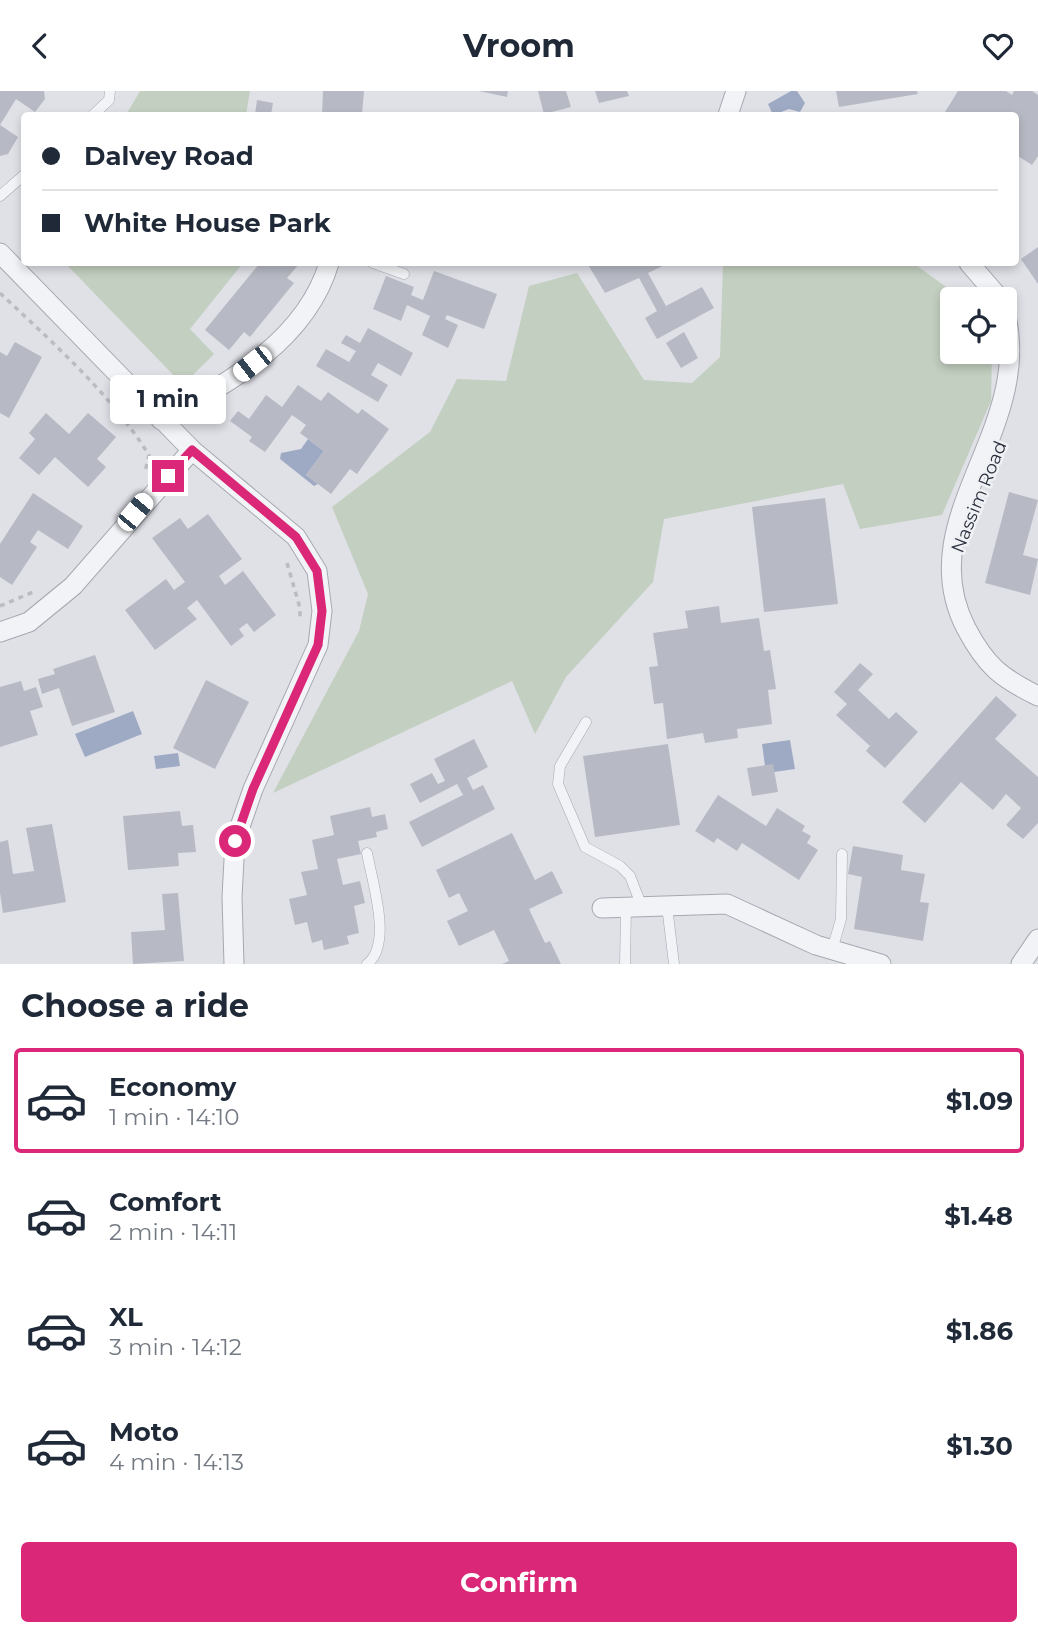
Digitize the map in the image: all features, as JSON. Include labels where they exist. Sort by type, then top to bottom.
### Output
[{"type":"street","points":[[730,112],[736,91]]},
{"type":"street","points":[[0,253],[192,450],[296,537],[317,571],[322,611],[318,645],[253,789],[235,841],[232,897],[234,964]]},
{"type":"street","points":[[161,420],[237,375],[267,352],[295,326],[321,288],[328,266]]},
{"type":"street","points":[[972,266],[990,287]]},
{"type":"street","name":"Nassim Road","points":[[1017,340],[1021,367],[1016,407],[964,526],[952,570],[953,587],[962,620],[982,658],[998,675],[1038,696]]},
{"type":"street","points":[[0,632],[29,622],[73,586],[192,450]]},
{"type":"street","points":[[603,908],[727,904],[832,950],[881,964]]},
{"type":"street","points":[[1021,964],[1038,939]]},
{"type":"lane","points":[[96,112],[109,100],[110,91]]},
{"type":"lane","points":[[0,196],[21,178]]},
{"type":"lane","points":[[381,266],[404,274]]},
{"type":"lane","points":[[586,722],[561,766],[558,784],[585,847],[620,866],[630,876],[634,907],[625,964]]},
{"type":"lane","points":[[367,853],[381,944],[375,958],[367,964]]},
{"type":"lane","points":[[832,950],[841,919],[842,854]]},
{"type":"lane","points":[[667,906],[674,964]]},
{"type":"path","points":[[0,293],[74,364],[134,431],[149,455],[144,479]]},
{"type":"path","points":[[286,558],[300,608],[299,619]]},
{"type":"path","points":[[0,606],[34,591]]},
{"type":"green space","points":[[140,91],[250,91],[246,112],[128,112]]},
{"type":"green space","points":[[68,266],[241,266],[190,329],[214,354],[183,385]]},
{"type":"green space","points":[[723,266],[917,266],[946,287],[940,287],[940,364],[992,364],[991,401],[942,515],[860,529],[843,484],[664,519],[653,582],[566,677],[535,734],[512,681],[273,793],[359,631],[368,594],[332,507],[430,432],[457,379],[506,381],[529,286],[577,273],[644,380],[692,383],[720,357]]},
{"type":"water","points":[[791,91],[797,91],[805,103],[800,112],[789,109],[772,112],[768,104]]},
{"type":"water","points":[[308,439],[324,451],[306,475],[318,484],[314,486],[280,459],[281,453],[301,449]]},
{"type":"water","points":[[133,711],[142,734],[85,757],[75,734]]},
{"type":"water","points":[[790,740],[795,769],[774,772],[765,766],[762,744]]},
{"type":"water","points":[[178,753],[180,766],[156,769],[154,756]]},
{"type":"building","points":[[0,91],[44,91],[45,99],[35,112],[16,99],[0,125]]},
{"type":"building","points":[[323,91],[364,91],[362,112],[322,112]]},
{"type":"building","points":[[479,91],[508,91],[507,97]]},
{"type":"building","points":[[538,91],[566,91],[571,107],[543,112]]},
{"type":"building","points":[[595,91],[627,91],[629,96],[599,103]]},
{"type":"building","points":[[836,91],[917,91],[918,94],[839,107]]},
{"type":"building","points":[[958,91],[1006,91],[1012,95],[1014,91],[1032,91],[1038,95],[1038,156],[1032,165],[1019,157],[1019,112],[945,112]]},
{"type":"building","points":[[257,100],[273,103],[272,112],[255,112]]},
{"type":"building","points":[[0,125],[18,137],[8,154],[0,156]]},
{"type":"building","points":[[1038,247],[1038,284],[1021,259]]},
{"type":"building","points":[[258,266],[297,266],[287,278],[294,283],[250,337],[244,332],[229,350],[205,330]]},
{"type":"building","points":[[589,266],[663,266],[648,273],[666,306],[702,287],[714,308],[657,339],[645,318],[657,311],[639,278],[605,293]]},
{"type":"building","points":[[434,271],[497,294],[484,329],[447,315],[445,319],[458,325],[448,348],[422,335],[430,316],[407,305],[401,321],[373,309],[386,276],[414,287],[411,295],[423,300]]},
{"type":"building","points":[[368,328],[413,353],[401,376],[378,363],[371,375],[388,385],[378,402],[316,366],[326,349],[349,362],[356,351],[341,343],[346,335],[360,343]]},
{"type":"building","points":[[684,332],[698,358],[681,368],[666,343]]},
{"type":"building","points":[[15,342],[42,357],[9,418],[0,413],[0,352],[7,356]]},
{"type":"building","points":[[298,385],[321,401],[328,392],[358,414],[362,409],[389,429],[357,474],[350,469],[331,494],[306,475],[324,451],[300,433],[306,425],[292,415],[265,452],[249,441],[252,437],[230,421],[238,411],[249,419],[266,395],[282,407]]},
{"type":"building","points":[[46,413],[69,434],[88,413],[116,437],[97,459],[106,467],[88,487],[55,457],[39,475],[19,458],[35,439],[29,433]]},
{"type":"building","points":[[1009,492],[1038,500],[1023,555],[1038,559],[1030,595],[985,583]]},
{"type":"building","points":[[33,493],[83,526],[68,549],[38,530],[30,542],[37,547],[12,585],[0,577],[0,544]]},
{"type":"building","points":[[825,498],[838,604],[764,612],[752,507]]},
{"type":"building","points":[[208,514],[242,559],[219,576],[225,585],[243,571],[276,615],[254,632],[247,623],[239,629],[244,636],[231,646],[197,600],[187,608],[197,619],[155,650],[125,610],[166,579],[174,590],[185,582],[152,538],[180,518],[188,529]]},
{"type":"building","points":[[719,606],[721,623],[759,618],[764,651],[770,650],[776,689],[768,690],[772,724],[737,729],[738,738],[705,743],[703,733],[667,739],[663,703],[654,704],[649,667],[658,666],[653,633],[688,628],[685,611]]},
{"type":"building","points":[[95,655],[115,712],[72,726],[59,688],[42,694],[38,679],[55,674],[53,669]]},
{"type":"building","points":[[860,663],[873,674],[858,690],[889,719],[896,712],[918,732],[885,768],[866,751],[870,746],[836,715],[847,704],[834,692]]},
{"type":"building","points":[[206,680],[249,702],[215,769],[173,748]]},
{"type":"building","points":[[21,681],[24,691],[36,687],[43,707],[30,711],[38,735],[0,747],[0,687]]},
{"type":"building","points":[[996,696],[1017,715],[995,739],[1038,777],[1038,823],[1023,839],[1006,825],[1021,808],[1006,794],[993,810],[961,782],[925,823],[902,802]]},
{"type":"building","points":[[474,739],[488,767],[467,778],[473,790],[483,785],[495,809],[422,847],[409,822],[463,795],[457,784],[420,803],[410,784],[432,773],[438,784],[445,781],[434,759]]},
{"type":"building","points":[[668,744],[680,825],[595,837],[583,756]]},
{"type":"building","points":[[773,764],[778,792],[752,796],[747,768]]},
{"type":"building","points":[[718,795],[766,826],[777,808],[805,826],[802,831],[811,836],[807,843],[818,850],[799,880],[742,843],[737,851],[717,838],[714,843],[695,831]]},
{"type":"building","points":[[370,807],[372,817],[385,814],[388,829],[376,832],[377,837],[358,841],[361,854],[337,859],[343,885],[360,881],[365,903],[354,906],[359,933],[347,936],[349,944],[324,950],[322,940],[312,943],[307,922],[295,925],[289,899],[307,895],[301,872],[318,869],[312,840],[334,835],[330,816]]},
{"type":"building","points":[[180,811],[182,826],[193,825],[196,852],[178,853],[179,866],[128,870],[123,816]]},
{"type":"building","points":[[52,824],[66,902],[3,913],[0,893],[0,842],[8,840],[13,874],[34,871],[26,828]]},
{"type":"building","points":[[512,833],[535,880],[552,871],[563,893],[529,909],[545,943],[550,941],[561,964],[502,964],[509,961],[494,930],[459,946],[447,921],[468,911],[459,893],[449,898],[436,870]]},
{"type":"building","points":[[853,846],[903,855],[901,870],[925,874],[920,902],[929,903],[923,941],[854,929],[862,877],[848,874]]},
{"type":"building","points":[[178,893],[184,961],[133,964],[131,932],[165,930],[162,894]]},
{"type":"route","points":[[168,476],[192,450],[296,537],[317,571],[322,611],[318,645],[253,789],[235,841]]}]
